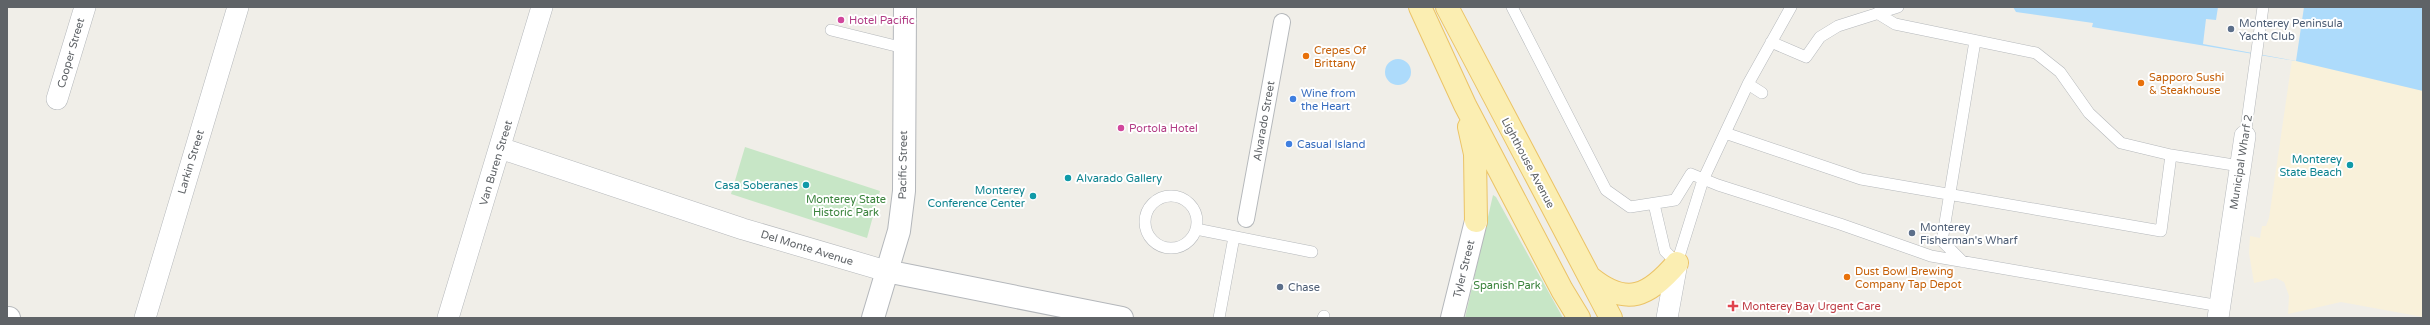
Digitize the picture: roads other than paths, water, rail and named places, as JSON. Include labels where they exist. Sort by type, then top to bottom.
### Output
[{"type":"main road","name":"Pacific Street","points":[[873,318],[898,231],[904,191],[905,7]]},
{"type":"main road","points":[[1420,7],[1465,104],[1562,290],[1579,318]]},
{"type":"main road","name":"Lighthouse Avenue","points":[[1446,7],[1611,318]]},
{"type":"main road","name":"Tyler Street","points":[[1452,318],[1476,221],[1475,154],[1465,104]]},
{"type":"main road","points":[[1590,278],[1606,291],[1625,296],[1642,293],[1663,280],[1677,263]]},
{"type":"main road","name":"Del Monte Avenue","points":[[886,271],[1089,315],[1122,318]]},
{"type":"street","name":"Cooper Street","points":[[58,99],[85,7]]},
{"type":"street","name":"Larkin Street","points":[[145,318],[238,7]]},
{"type":"street","name":"Van Buren Street","points":[[448,318],[542,7]]},
{"type":"street","name":"Alvarado Street","points":[[1246,220],[1282,22]]},
{"type":"street","name":"Municipal Wharf 2","points":[[2219,312],[2245,136]]},
{"type":"street","name":"Del Monte Avenue","points":[[500,148],[743,229],[886,271]]},
{"type":"street","points":[[1667,318],[1677,263]]},
{"type":"lane","points":[[1512,7],[1606,190],[1630,207],[1675,200],[1691,174],[1703,180],[1931,256],[2219,312]]},
{"type":"lane","points":[[1654,204],[1665,251],[1677,263],[1703,180],[1748,84],[1791,7]]},
{"type":"lane","points":[[1771,42],[1806,57],[1820,37],[1838,26],[1881,10],[1898,7]]},
{"type":"lane","name":"Municipal Wharf 2","points":[[2245,136],[2263,7]]},
{"type":"lane","points":[[1881,10],[1895,24],[2036,53],[2060,72],[2089,113],[2121,143],[2171,156],[2240,166]]},
{"type":"lane","points":[[831,30],[904,48]]},
{"type":"lane","points":[[1963,262],[1942,241],[1975,41]]},
{"type":"lane","points":[[1748,84],[1762,93]]},
{"type":"lane","points":[[1726,133],[1861,179],[1949,196],[2161,231],[2171,156]]},
{"type":"lane","points":[[1176,196],[1191,205],[1197,220],[1196,229],[1187,243],[1171,248],[1162,247],[1149,237],[1144,222],[1145,215],[1149,208],[1161,198],[1176,196]]},
{"type":"lane","points":[[1196,229],[1312,252]]},
{"type":"lane","points":[[1218,318],[1234,237]]},
{"type":"water","points":[[2013,7],[2423,7],[2423,91],[2296,61],[2092,27],[2093,23],[2016,12]]},
{"type":"water","points":[[1398,59],[1407,63],[1411,72],[1407,81],[1398,85],[1389,81],[1385,72],[1389,63]]},
{"type":"place","name":"Hotel Pacific","points":[[841,20]]},
{"type":"place","name":"Monterey Peninsula Yacht Club","points":[[2231,29]]},
{"type":"place","name":"Crepes Of Brittany","points":[[1306,56]]},
{"type":"place","name":"Sapporo Sushi & Steakhouse","points":[[2141,83]]},
{"type":"place","name":"Wine from the Heart","points":[[1293,99]]},
{"type":"place","name":"Portola Hotel","points":[[1121,128]]},
{"type":"place","name":"Casual Island","points":[[1289,144]]},
{"type":"place","name":"Monterey State Beach","points":[[2350,165]]},
{"type":"place","name":"Alvarado Gallery","points":[[1068,178]]},
{"type":"place","name":"Casa Soberanes","points":[[806,185]]},
{"type":"place","name":"Monterey Conference Center","points":[[1033,196]]},
{"type":"place","name":"Monterey Fisherman's Wharf","points":[[1912,233]]},
{"type":"place","name":"Dust Bowl Brewing Company Tap Depot","points":[[1847,277]]},
{"type":"place","name":"Chase","points":[[1280,287]]},
{"type":"place","name":"Monterey Bay Urgent Care","points":[[1733,306]]},
{"type":"park label","name":"Monterey State Historic Park","points":[[846,205]]},
{"type":"park label","name":"Spanish Park","points":[[1507,285]]}]
